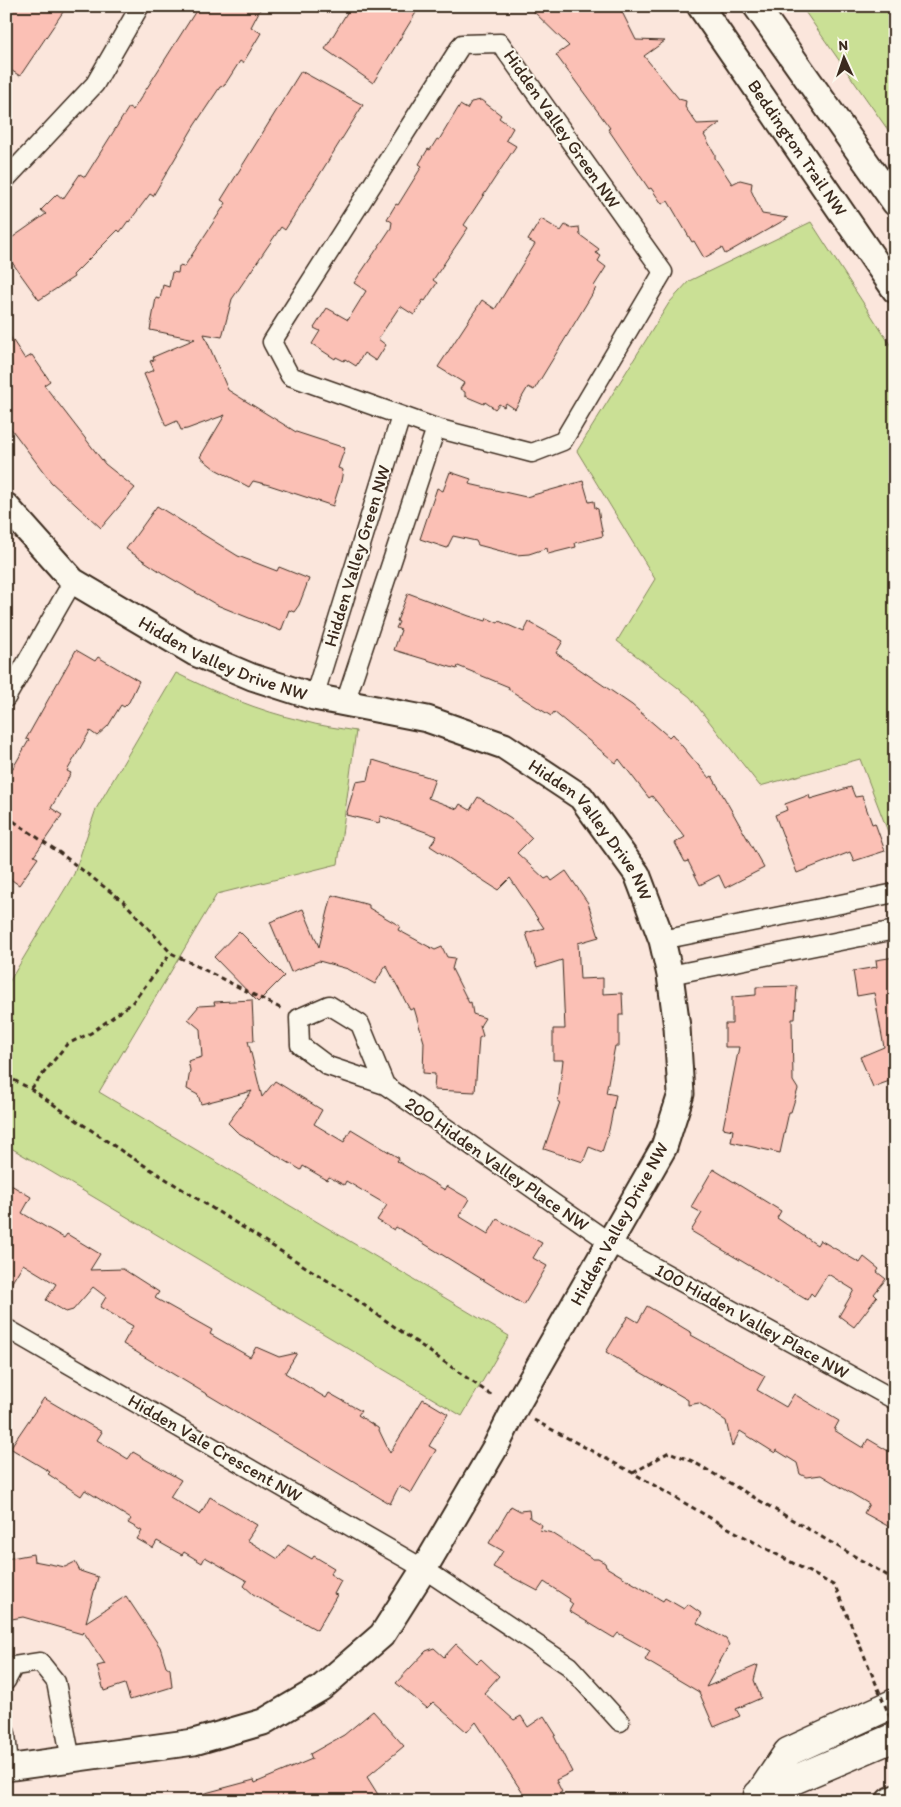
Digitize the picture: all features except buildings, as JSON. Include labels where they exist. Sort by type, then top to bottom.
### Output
[{"type":"main road","points":[[751,1798],[788,1752],[895,1703]]},
{"type":"main road","points":[[751,1798],[895,1737]]},
{"type":"street","points":[[6,180],[96,84],[140,6]]},
{"type":"street","name":"Beddington Trail NW","points":[[700,6],[895,290]]},
{"type":"street","points":[[756,6],[895,203]]},
{"type":"street","name":"Hidden Valley Green NW","points":[[500,43],[663,272],[564,441],[532,454],[436,428],[401,416],[290,376],[272,342],[462,44],[500,43]]},
{"type":"street","name":"Hidden Valley Green NW","points":[[314,697],[401,416]]},
{"type":"street","name":"Hidden Valley Green NW","points":[[345,703],[436,428]]},
{"type":"street","name":"Hidden Valley Drive NW","points":[[6,506],[73,581],[195,653],[252,677],[314,697],[427,719],[504,746],[581,797],[637,874],[662,940],[670,975],[681,1094],[664,1147],[515,1408],[496,1446],[424,1569],[382,1635],[321,1688],[263,1722],[194,1742],[8,1767]]},
{"type":"street","points":[[6,698],[73,581]]},
{"type":"street","points":[[662,940],[895,893]]},
{"type":"street","points":[[670,975],[895,930]]},
{"type":"street","points":[[299,1018],[329,1005],[360,1024],[384,1085]]},
{"type":"street","name":"200 Hidden Valley Place NW","points":[[299,1018],[300,1045],[328,1066],[384,1085],[609,1242]]},
{"type":"street","name":"100 Hidden Valley Place NW","points":[[609,1242],[895,1400]]},
{"type":"street","name":"Hidden Vale Crescent NW","points":[[6,1328],[424,1569],[569,1666],[620,1722]]},
{"type":"street","points":[[6,1681],[14,1666],[40,1662],[56,1682],[71,1760]]},
{"type":"street","points":[[6,1733],[8,1767]]},
{"type":"street","points":[[889,1801],[895,1798]]},
{"type":"path","points":[[6,816],[60,853],[124,902],[171,953],[299,1018]]},
{"type":"path","points":[[31,1089],[67,1044],[91,1033],[132,1003],[171,953]]},
{"type":"path","points":[[6,1076],[31,1089],[123,1152],[344,1291],[489,1394],[533,1420],[633,1473],[719,1523],[836,1586],[895,1729]]},
{"type":"path","points":[[633,1473],[669,1452],[692,1461],[895,1580]]},
{"type":"green space","points":[[801,6],[895,6],[895,140]]},
{"type":"green space","points":[[811,222],[895,352],[895,850],[860,759],[760,786],[690,697],[617,641],[655,579],[577,451],[669,303],[689,281]]},
{"type":"green space","points":[[176,673],[254,707],[316,724],[356,731],[338,864],[217,894],[99,1092],[509,1336],[462,1416],[6,1145],[6,987],[74,874],[96,809]]}]
